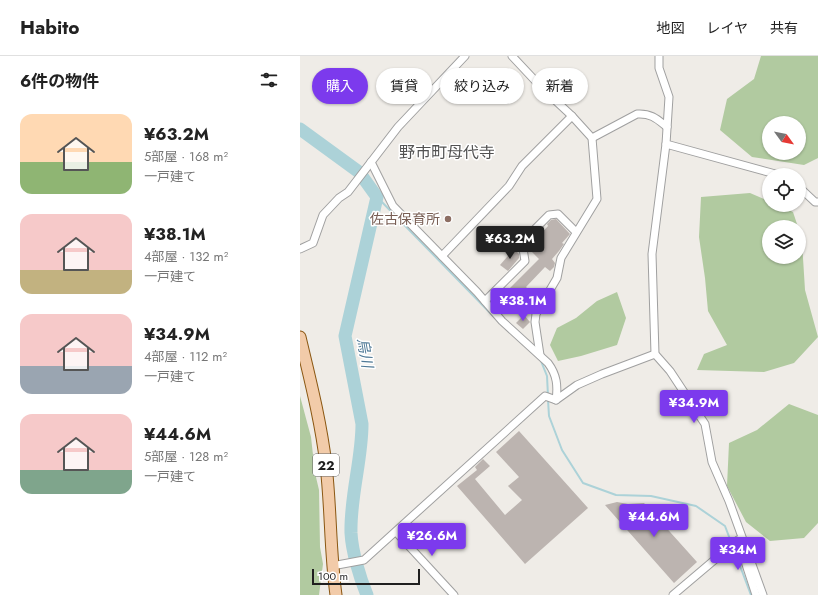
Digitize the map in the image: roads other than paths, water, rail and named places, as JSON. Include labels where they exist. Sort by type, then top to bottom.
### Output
[{"type":"main road","name":"22","points":[[300,337],[302,358],[326,465],[332,566],[336,595]]},
{"type":"street","points":[[300,249],[312,243],[324,215],[338,198],[348,192],[398,127],[465,56]]},
{"type":"street","points":[[512,56],[592,138],[597,199],[561,258],[557,278],[536,314],[535,322],[540,356]]},
{"type":"street","points":[[659,56],[659,68],[669,97],[666,144],[652,254],[655,354],[670,371],[705,424],[712,462],[729,501],[763,595]]},
{"type":"street","points":[[592,138],[637,114],[645,113],[654,116],[667,127]]},
{"type":"street","points":[[442,256],[509,186],[522,166],[572,116]]},
{"type":"street","points":[[666,144],[762,170]]},
{"type":"street","points":[[369,164],[393,206],[502,321],[554,371],[558,386],[556,400]]},
{"type":"street","points":[[806,193],[815,202],[818,202]]},
{"type":"street","points":[[484,301],[525,261],[522,242],[549,215],[558,214],[576,232]]},
{"type":"street","points":[[556,400],[577,385],[620,366],[655,354]]},
{"type":"street","points":[[332,566],[364,560],[545,396],[556,400]]},
{"type":"street","points":[[396,532],[454,595]]},
{"type":"street","points":[[674,595],[738,540],[756,595]]},
{"type":"waterway","name":"烏川","points":[[300,129],[359,172],[377,197],[345,336],[362,424],[360,451],[352,505],[351,533],[357,565],[367,595]]},
{"type":"waterway","points":[[377,197],[499,322]]},
{"type":"waterway","points":[[541,361],[547,376],[548,396]]},
{"type":"waterway","points":[[548,400],[549,416],[562,450],[583,483],[616,495],[651,496],[696,506],[725,526],[751,595]]},
{"type":"place","name":"佐古保育所","points":[[448,219]]},
{"type":"district","name":"野市町母代寺","points":[[447,152]]}]
